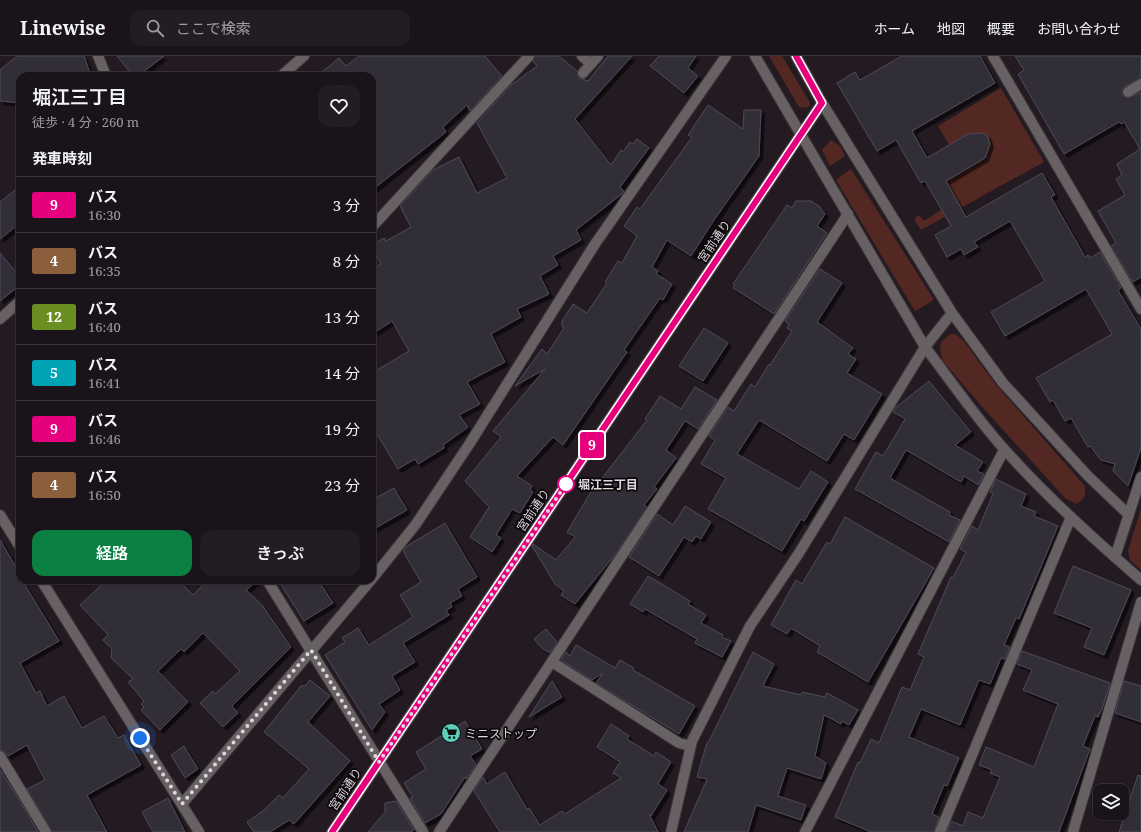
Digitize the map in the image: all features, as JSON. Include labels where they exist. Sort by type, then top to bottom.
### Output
[{"type":"street","points":[[98,56],[104,72]]},
{"type":"street","points":[[286,72],[304,56]]},
{"type":"street","points":[[376,223],[529,56]]},
{"type":"street","points":[[582,56],[591,64]]},
{"type":"street","points":[[583,73],[598,56]]},
{"type":"street","points":[[376,574],[416,524],[470,443],[595,244],[726,56]]},
{"type":"street","points":[[755,56],[925,346],[1004,450],[1071,517],[1141,580]]},
{"type":"street","points":[[796,56],[822,103],[952,313],[1003,383],[1088,476],[1129,515]]},
{"type":"street","points":[[993,56],[1141,309]]},
{"type":"street","points":[[1128,92],[1141,84]]},
{"type":"street","name":"宮前通り","points":[[332,832],[822,103]]},
{"type":"street","points":[[439,832],[848,214]]},
{"type":"street","points":[[0,319],[16,305]]},
{"type":"street","points":[[671,832],[690,746],[750,626],[799,553],[925,346],[952,313]]},
{"type":"street","points":[[805,832],[1004,450]]},
{"type":"street","points":[[1115,557],[1141,477]]},
{"type":"street","points":[[0,515],[16,541]]},
{"type":"street","points":[[940,832],[1071,517]]},
{"type":"street","points":[[44,584],[182,804],[195,831]]},
{"type":"street","points":[[270,584],[423,832]]},
{"type":"street","points":[[182,804],[368,584]]},
{"type":"street","points":[[1073,832],[1141,602]]},
{"type":"street","points":[[552,662],[679,743],[690,746]]},
{"type":"street","points":[[0,758],[46,832]]},
{"type":"shaded area","points":[[769,56],[782,56],[809,101],[810,105],[807,108],[799,107]]},
{"type":"shaded area","points":[[1001,88],[1044,162],[921,230],[914,219],[919,215],[924,221],[956,200],[945,181],[985,158],[990,144],[987,135],[982,133],[972,133],[949,145],[938,126]]},
{"type":"shaded area","points":[[831,140],[840,146],[845,156],[830,166],[822,150]]},
{"type":"shaded area","points":[[851,169],[934,300],[915,311],[836,180]]},
{"type":"shaded area","points":[[950,334],[955,334],[962,339],[997,386],[1085,486],[1084,496],[1077,504],[1066,499],[984,409],[943,361],[940,351],[941,342]]},
{"type":"shaded area","points":[[1141,508],[1141,570],[1130,560],[1128,551]]},
{"type":"building","points":[[17,56],[84,56],[90,72],[16,72],[16,103],[0,101],[0,70]]},
{"type":"building","points":[[117,56],[164,56],[143,72],[130,72]]},
{"type":"building","points":[[359,56],[485,56],[502,76],[470,111],[467,105],[443,127],[446,132],[376,187],[376,72],[322,72],[339,58],[346,66]]},
{"type":"building","points":[[535,56],[559,56],[577,71],[579,78],[588,81],[608,56],[632,56],[575,119],[611,165],[621,150],[623,152],[630,142],[633,144],[637,139],[649,148],[620,187],[624,191],[623,193],[576,230],[581,240],[553,256],[558,265],[540,276],[549,294],[517,309],[521,317],[491,334],[505,362],[467,382],[480,404],[459,415],[468,427],[443,445],[444,448],[418,464],[415,459],[398,469],[376,433],[376,371],[409,351],[392,321],[376,331],[376,267],[381,264],[376,255],[376,243],[384,238],[386,241],[411,227],[400,206],[433,170],[459,157],[477,193],[507,178],[477,123],[510,86],[537,66],[533,61]]},
{"type":"building","points":[[659,56],[696,56],[688,68],[698,76],[684,93],[650,66]]},
{"type":"building","points":[[902,56],[980,56],[995,83],[912,131],[927,158],[968,134],[982,133],[987,135],[990,144],[985,158],[946,181],[966,217],[1042,173],[1055,195],[1051,197],[1085,257],[1088,255],[1090,258],[1100,252],[1121,288],[1118,290],[1141,329],[1141,448],[1128,486],[1113,471],[1115,464],[1101,460],[1090,446],[1088,447],[1071,418],[1065,421],[1053,400],[1050,402],[1036,378],[1112,334],[1086,289],[1005,336],[991,312],[1045,281],[1010,221],[974,242],[978,247],[964,255],[961,249],[947,257],[935,235],[951,226],[925,181],[921,183],[896,140],[877,151],[837,83],[855,72],[860,80]]},
{"type":"building","points":[[1015,56],[1141,56],[1141,78],[1125,86],[1122,92],[1123,96],[1128,98],[1141,92],[1141,277],[1133,282],[1111,246],[1116,243],[1098,211],[1125,195],[1116,179],[1122,175],[1117,164],[1140,149],[1124,122],[1121,124],[1119,122],[1064,154],[1018,74],[1024,70]]},
{"type":"building","points":[[708,105],[743,129],[744,110],[761,110],[759,156],[714,220],[691,256],[667,240],[652,267],[658,271],[656,274],[672,284],[663,300],[660,298],[624,350],[627,352],[563,445],[553,437],[517,476],[532,486],[530,490],[533,492],[520,513],[512,509],[496,535],[501,538],[492,552],[470,537],[489,507],[465,481],[501,437],[493,431],[545,369],[515,386],[542,349],[547,354],[564,328],[562,326],[562,321],[573,304],[587,313],[607,283],[605,282],[618,261],[622,263],[637,236],[624,226],[637,207],[640,209],[692,137],[688,135]]},
{"type":"building","points":[[16,189],[16,226],[0,239],[0,202]]},
{"type":"building","points":[[796,201],[811,201],[819,206],[825,214],[817,226],[827,233],[774,314],[733,288],[735,285],[733,284],[787,205],[792,208]]},
{"type":"building","points":[[0,253],[16,272],[16,288],[0,301]]},
{"type":"building","points":[[820,269],[842,283],[817,322],[853,348],[848,354],[856,359],[847,373],[882,394],[854,440],[844,434],[827,461],[759,420],[737,454],[799,489],[811,471],[828,482],[804,521],[801,519],[782,551],[708,509],[726,478],[701,464],[715,440],[709,436],[728,407],[734,411],[751,384],[755,387],[792,331],[787,328],[789,324],[785,321]]},
{"type":"building","points":[[704,328],[728,343],[703,381],[679,366]]},
{"type":"building","points":[[929,381],[971,432],[955,445],[983,462],[977,471],[984,474],[978,485],[964,476],[961,482],[906,450],[890,478],[950,512],[949,515],[960,520],[949,542],[855,489],[876,452],[883,456],[905,419],[893,412],[895,408]]},
{"type":"building","points":[[695,387],[717,400],[698,429],[685,421],[666,450],[676,458],[654,487],[657,489],[644,505],[647,507],[617,552],[575,604],[561,595],[564,591],[555,584],[532,546],[533,544],[556,560],[575,537],[567,532],[589,495],[647,420],[645,419],[660,396],[681,409]]},
{"type":"building","points":[[996,479],[1026,494],[1021,506],[1036,512],[1034,516],[1058,526],[1019,619],[1016,618],[1004,645],[1010,647],[1005,659],[1001,658],[990,684],[979,680],[960,725],[921,709],[909,737],[959,758],[947,786],[944,785],[932,814],[939,817],[934,832],[871,832],[835,817],[858,762],[860,763],[871,739],[879,743],[902,687],[910,690],[924,657],[918,654],[951,577],[953,578],[966,552],[960,549],[972,526],[978,530],[993,494],[990,492]]},
{"type":"building","points":[[394,488],[407,510],[376,528],[376,498]]},
{"type":"building","points":[[685,506],[711,522],[701,539],[696,536],[692,542],[684,537],[659,576],[629,557],[657,514],[673,525]]},
{"type":"building","points":[[845,517],[934,568],[868,682],[817,652],[820,646],[791,628],[787,634],[771,625],[796,580],[802,584],[827,542],[830,544]]},
{"type":"building","points":[[445,523],[477,577],[458,589],[462,596],[450,603],[452,607],[446,610],[449,615],[403,643],[415,662],[392,676],[400,690],[379,704],[385,712],[372,730],[325,655],[345,642],[342,638],[358,628],[369,645],[413,617],[400,595],[421,582],[403,551],[407,546]]},
{"type":"building","points":[[0,540],[16,567],[16,584],[24,584],[59,641],[20,663],[36,693],[40,691],[47,706],[64,696],[82,728],[104,716],[118,738],[124,735],[141,765],[87,795],[107,832],[52,832],[27,789],[45,780],[27,745],[8,756],[0,750]]},
{"type":"building","points":[[1073,566],[1131,590],[1104,655],[1084,647],[1092,628],[1054,613]]},
{"type":"building","points":[[648,576],[690,601],[688,604],[706,615],[701,623],[723,635],[722,637],[731,641],[722,657],[695,643],[697,639],[645,609],[643,612],[630,604]]},
{"type":"building","points":[[103,584],[182,584],[193,595],[204,584],[253,584],[246,590],[262,605],[291,647],[232,706],[238,713],[223,727],[200,703],[213,691],[215,694],[240,671],[203,633],[184,652],[181,649],[158,671],[188,702],[160,730],[141,710],[144,707],[141,704],[144,701],[128,682],[133,679],[111,658],[112,649],[103,640],[108,635],[80,605]]},
{"type":"building","points":[[281,584],[321,584],[333,603],[304,621]]},
{"type":"building","points":[[546,629],[557,642],[550,653],[543,649],[534,639]]},
{"type":"building","points":[[576,645],[615,668],[620,660],[634,668],[633,670],[695,706],[679,734],[596,683],[603,673],[592,680],[561,660],[566,652],[570,656]]},
{"type":"building","points":[[1022,651],[1110,683],[1102,709],[1098,717],[1095,716],[1083,746],[1090,749],[1059,832],[947,832],[951,821],[963,826],[968,812],[983,818],[1000,777],[990,773],[992,770],[979,765],[986,747],[1034,767],[1058,704],[1023,690],[1032,670],[1017,664]]},
{"type":"building","points":[[753,652],[774,664],[763,686],[801,695],[802,692],[825,697],[827,693],[858,710],[849,725],[842,721],[841,724],[824,715],[815,756],[826,763],[821,779],[787,768],[778,796],[806,805],[801,820],[756,805],[748,832],[684,832],[707,779],[697,777],[707,743]]},
{"type":"building","points":[[310,680],[330,696],[308,722],[350,761],[294,824],[289,820],[270,832],[254,832],[247,822],[264,810],[279,795],[283,798],[309,769],[264,732],[301,686],[305,686]]},
{"type":"building","points":[[552,681],[562,697],[529,717]]},
{"type":"building","points":[[1124,681],[1141,686],[1141,722],[1115,713]]},
{"type":"building","points":[[465,721],[482,749],[470,756],[476,765],[466,779],[465,777],[441,814],[425,823],[410,798],[413,797],[404,783],[426,769],[416,752]]},
{"type":"building","points":[[611,724],[629,736],[627,739],[654,756],[656,752],[671,762],[658,784],[667,790],[651,816],[649,814],[658,832],[500,832],[474,791],[483,777],[487,784],[505,772],[527,809],[529,808],[540,825],[562,811],[565,814],[621,778],[613,773],[620,762],[597,747]]},
{"type":"building","points":[[184,746],[198,769],[185,778],[171,755]]},
{"type":"building","points":[[0,770],[16,795],[38,832],[0,832]]},
{"type":"building","points":[[1138,775],[1141,776],[1141,832],[1119,832],[1123,820],[1129,820],[1129,802]]},
{"type":"building","points":[[168,798],[185,832],[153,832],[142,812]]},
{"type":"building","points":[[396,801],[414,830],[411,832],[368,832],[385,812],[385,803]]},
{"type":"bus line","name":"9","points":[[332,832],[822,103],[796,56]]},
{"type":"place","name":"堀江三丁目","points":[[566,484]]},
{"type":"place","name":"ミニストップ","points":[[451,733]]},
{"type":"route","points":[[140,738],[182,804],[311,650],[379,762],[566,484]]}]
